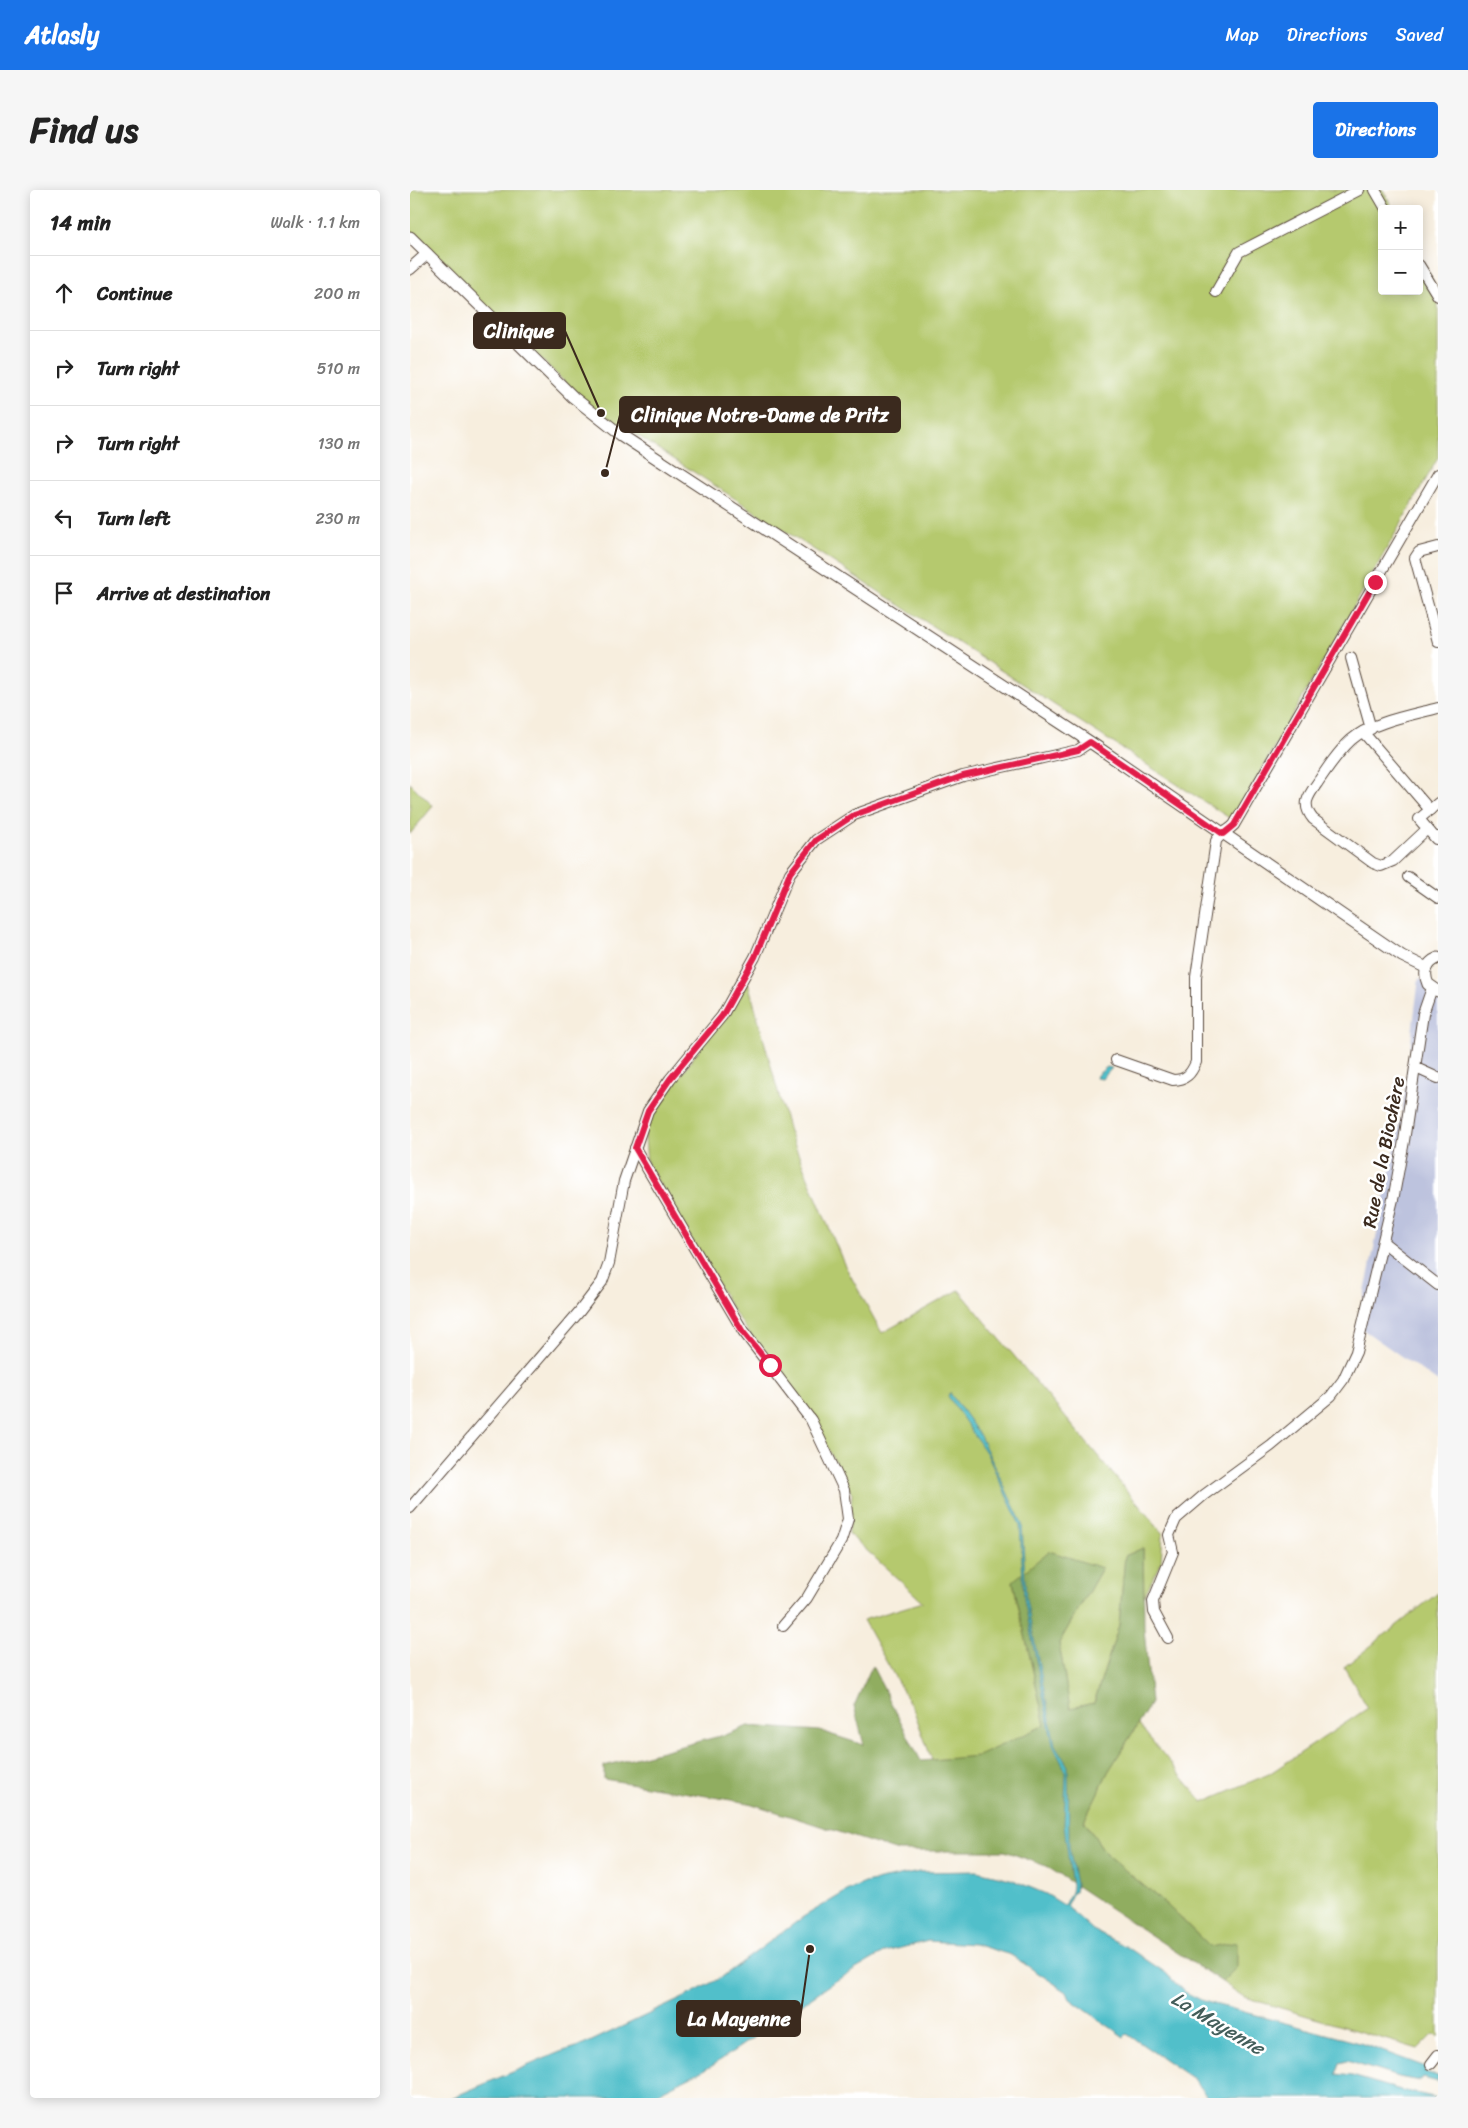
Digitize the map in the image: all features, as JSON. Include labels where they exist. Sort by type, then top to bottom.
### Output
[{"type":"street","points":[[1216,292],[1239,252],[1359,190]]},
{"type":"street","points":[[1375,190],[1384,205]]},
{"type":"street","points":[[410,237],[573,397],[621,435],[1090,742],[1402,956],[1427,968]]},
{"type":"street","points":[[410,269],[427,254]]},
{"type":"street","points":[[1423,272],[1438,296]]},
{"type":"street","points":[[1116,1060],[1173,1080],[1182,1080],[1191,1073],[1196,1062],[1196,977],[1216,841],[1234,825],[1438,474]]},
{"type":"street","points":[[1438,547],[1419,552],[1415,558],[1438,642]]},
{"type":"street","points":[[1351,658],[1367,730],[1434,807],[1419,819],[1436,839],[1438,837]]},
{"type":"street","points":[[1427,829],[1393,861],[1381,866],[1372,863],[1313,819],[1307,811],[1307,798],[1336,756],[1352,739],[1367,730],[1385,723],[1438,708]]},
{"type":"street","points":[[410,1508],[579,1312],[602,1282],[609,1263],[624,1181],[648,1111],[670,1079],[722,1016],[755,957],[790,873],[816,840],[854,815],[884,804],[963,776],[1078,750],[1090,742]]},
{"type":"street","points":[[1408,877],[1438,898]]},
{"type":"street","points":[[1435,990],[1426,979],[1427,968],[1430,963],[1438,958]]},
{"type":"street","name":"Rue de la Biochère","points":[[1168,1638],[1154,1612],[1153,1601],[1173,1552],[1169,1535],[1176,1519],[1204,1495],[1271,1446],[1331,1396],[1343,1380],[1356,1352],[1383,1242],[1404,1141],[1423,1014],[1435,990]]},
{"type":"street","name":"Rue de la Biochère","points":[[1416,1068],[1438,1078]]},
{"type":"street","points":[[635,1148],[743,1332],[811,1420],[844,1490],[848,1519],[841,1541],[807,1598],[783,1626]]},
{"type":"street","points":[[1383,1242],[1438,1286]]},
{"type":"shaded area","points":[[1419,978],[1438,989],[1438,1382],[1358,1326],[1402,1112]]},
{"type":"green space","points":[[410,190],[1383,190],[1391,205],[1378,205],[1378,295],[1423,295],[1423,263],[1438,290],[1438,458],[1245,799],[1231,819],[587,403],[410,235]]},
{"type":"green space","points":[[410,783],[433,806],[410,834]]},
{"type":"green space","points":[[748,982],[789,1132],[844,1264],[882,1333],[959,1290],[1163,1534],[1161,1562],[1144,1596],[1143,1548],[1125,1556],[1119,1625],[1094,1703],[1070,1709],[1059,1643],[1102,1568],[1013,1582],[1045,1725],[978,1757],[932,1760],[914,1711],[863,1620],[923,1602],[849,1534],[852,1494],[813,1421],[734,1312],[647,1163],[644,1126]]},
{"type":"green space","points":[[1143,1548],[1144,1629],[1151,1703],[1108,1772],[1084,1821],[1107,1855],[1169,1907],[1210,1947],[1237,1942],[1237,1967],[1222,1982],[1046,1866],[1005,1851],[898,1851],[749,1803],[604,1779],[604,1766],[728,1734],[748,1726],[820,1731],[864,1745],[854,1706],[872,1666],[921,1761],[978,1756],[1045,1725],[1013,1581],[1049,1551],[1102,1568],[1059,1643],[1070,1708],[1094,1703],[1119,1625],[1125,1556]]},
{"type":"green space","points":[[1438,1593],[1438,2037],[1433,2034],[1418,2049],[1244,1997],[1222,1982],[1237,1967],[1210,1947],[1169,1907],[1107,1855],[1084,1821],[1108,1772],[1138,1724],[1203,1802],[1269,1774],[1368,1708],[1344,1667]]},
{"type":"water","points":[[1107,1067],[1112,1068],[1102,1079],[1096,1078],[1097,1075]]},
{"type":"water","points":[[950,1393],[979,1434],[1022,1523],[1026,1599],[1055,1745],[1068,1766],[1069,1847],[1076,1884],[1075,1892],[1073,1892],[1066,1906],[1093,1930],[1127,1947],[1166,1973],[1183,1991],[1203,2001],[1360,2043],[1426,2067],[1425,2072],[1438,2076],[1438,2082],[1423,2078],[1421,2081],[1398,2077],[1347,2061],[1340,2063],[1336,2074],[1352,2076],[1438,2098],[1208,2098],[1193,2079],[1127,2034],[1124,2037],[1070,1999],[1067,1992],[1011,1955],[974,1944],[928,1941],[885,1952],[832,1983],[712,2066],[647,2098],[451,2098],[560,2052],[583,2045],[685,1997],[722,1977],[803,1917],[847,1891],[865,1883],[919,1872],[977,1871],[1010,1879],[1046,1894],[1064,1905],[1072,1886],[1064,1825],[1066,1772],[1053,1745],[1024,1599],[1020,1525],[987,1454],[948,1396]]},
{"type":"place","name":"Clinique","points":[[601,413]]},
{"type":"place","name":"Clinique Notre-Dame de Pritz","points":[[605,473]]},
{"type":"place","name":"La Mayenne","points":[[810,1949]]},
{"type":"route","points":[[770,1365],[743,1332],[635,1148],[648,1111],[670,1079],[722,1016],[735,994],[755,957],[790,873],[816,840],[854,815],[963,776],[1078,750],[1090,742],[1223,834],[1234,825],[1375,582]]}]
